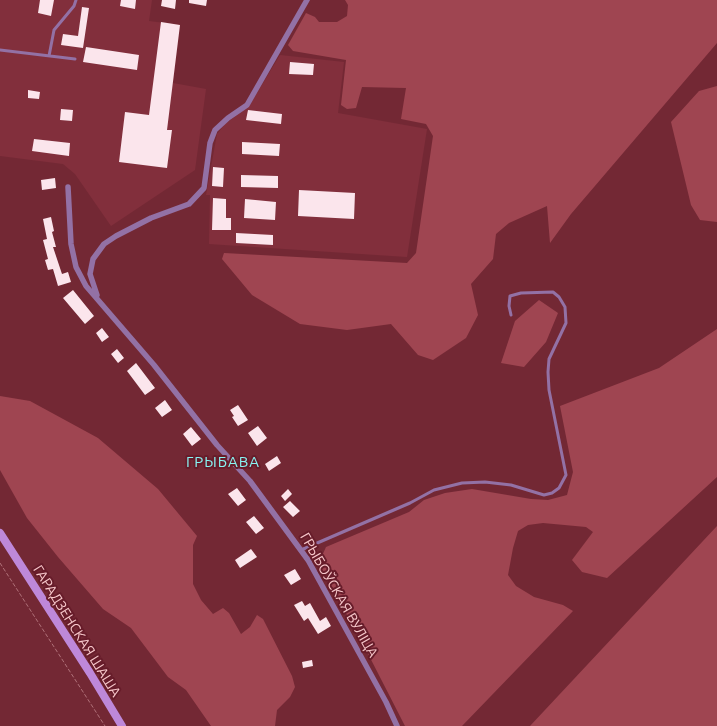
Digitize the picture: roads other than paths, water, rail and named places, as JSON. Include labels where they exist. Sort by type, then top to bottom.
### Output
[{"type":"main road","name":"ГАРАДЗЕНСКАЯ ШАША","points":[[0,533],[90,673],[120,726]]},
{"type":"street","points":[[98,297],[90,274],[93,259],[97,252],[116,236],[151,218],[189,204],[198,196],[204,188],[210,143],[215,130],[228,118],[248,105],[307,0]]},
{"type":"street","points":[[68,187],[71,244],[76,267],[86,286],[98,297]]},
{"type":"street","name":"ГРЫБОЎСКАЯ ВУЛІЦА","points":[[98,297],[217,445],[250,481],[301,550],[386,702],[397,726]]},
{"type":"lane","points":[[49,56],[54,30],[74,6],[76,0]]},
{"type":"lane","points":[[0,50],[75,59]]},
{"type":"lane","points":[[301,550],[410,503],[434,490],[462,483],[485,482],[510,485],[544,495],[552,493],[559,488],[566,475],[549,390],[548,372],[549,360],[566,323],[565,307],[559,297],[553,292],[521,293],[510,296],[509,306],[511,316]]},
{"type":"district","name":"ГРЫБАВА","points":[[223,462]]}]
